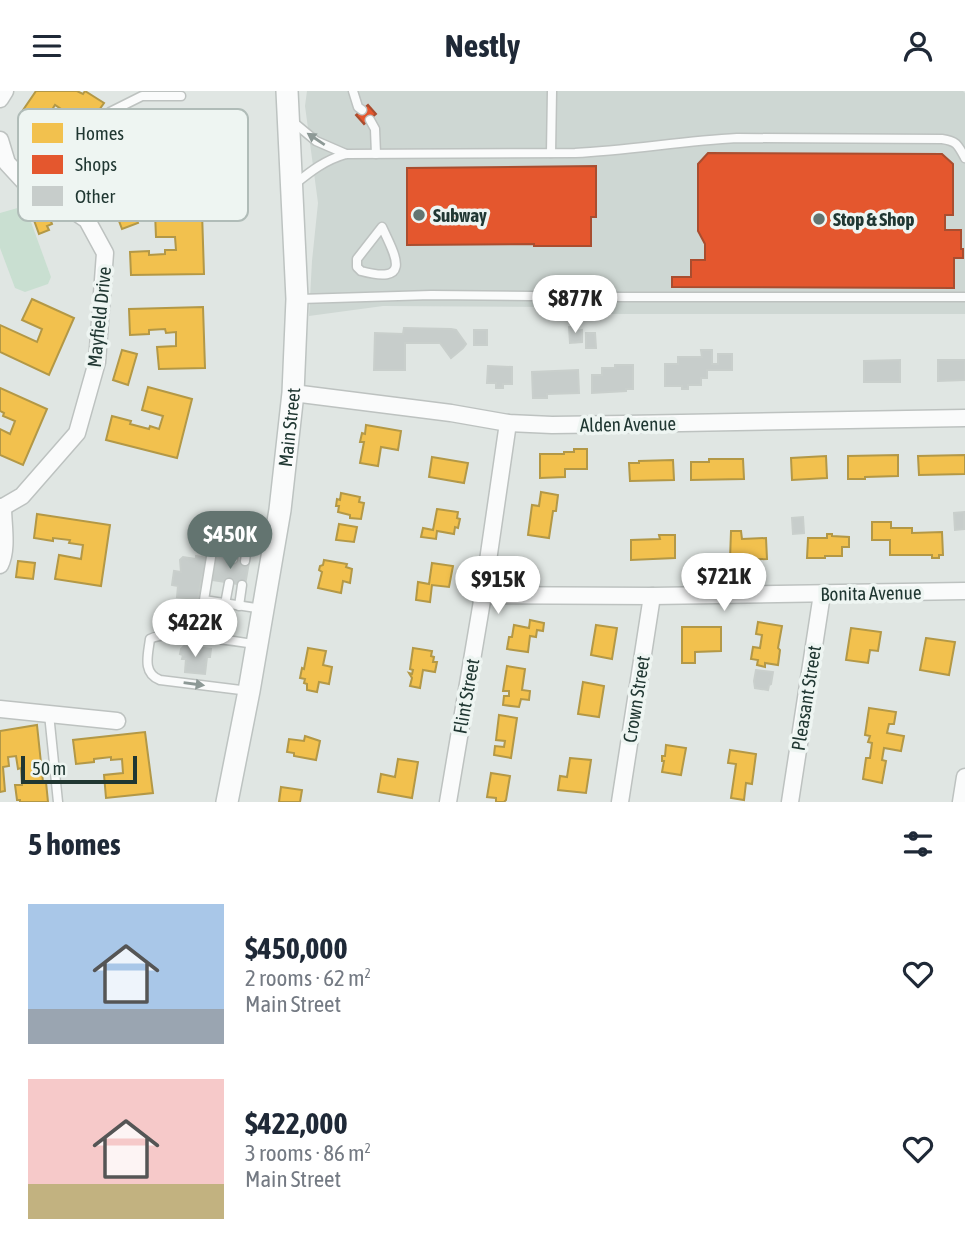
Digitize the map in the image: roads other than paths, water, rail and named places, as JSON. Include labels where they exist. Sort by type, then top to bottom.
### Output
[{"type":"main road","name":"Main Street","points":[[228,802],[273,549],[293,393],[297,299],[287,91]]},
{"type":"street","points":[[0,99],[5,91]]},
{"type":"street","name":"Mayfield Drive","points":[[0,140],[7,163],[18,175]]},
{"type":"street","name":"Mayfield Drive","points":[[0,565],[3,559],[2,507],[22,496],[77,433],[97,362],[105,253],[88,221]]},
{"type":"street","name":"Alden Avenue","points":[[293,393],[508,423],[965,418]]},
{"type":"street","name":"Flint Street","points":[[448,802],[483,595],[508,423]]},
{"type":"street","name":"Bonita Avenue","points":[[483,595],[652,596],[965,591]]},
{"type":"street","name":"Pleasant Street","points":[[790,802],[822,594]]},
{"type":"street","name":"Crown Street","points":[[620,802],[652,596]]},
{"type":"street","points":[[0,709],[117,721]]},
{"type":"street","points":[[961,802],[965,777]]},
{"type":"lane","points":[[353,91],[358,107],[362,110]]},
{"type":"lane","points":[[551,153],[552,91]]},
{"type":"lane","points":[[116,109],[142,96],[181,96]]},
{"type":"lane","points":[[289,119],[316,141],[345,154]]},
{"type":"lane","points":[[370,120],[375,129],[376,154]]},
{"type":"lane","points":[[292,186],[323,163],[345,154],[613,151],[737,138],[942,139],[957,143],[965,158]]},
{"type":"lane","points":[[382,227],[397,259],[396,269],[386,274],[361,271],[357,267],[356,259],[382,227]]},
{"type":"lane","points":[[297,299],[431,295],[965,297]]},
{"type":"lane","points":[[263,609],[204,600],[212,551],[220,545],[273,549]]},
{"type":"lane","points":[[233,559],[234,546]]},
{"type":"lane","points":[[246,561],[247,547]]},
{"type":"lane","points":[[225,604],[229,583]]},
{"type":"lane","points":[[239,605],[242,585]]},
{"type":"lane","points":[[249,691],[160,680],[152,676],[147,663],[150,639],[156,635],[174,635],[257,644]]},
{"type":"lane","points":[[49,714],[58,802]]},
{"type":"place","name":"Subway","points":[[419,215]]},
{"type":"place","name":"Stop & Shop","points":[[819,219]]}]
